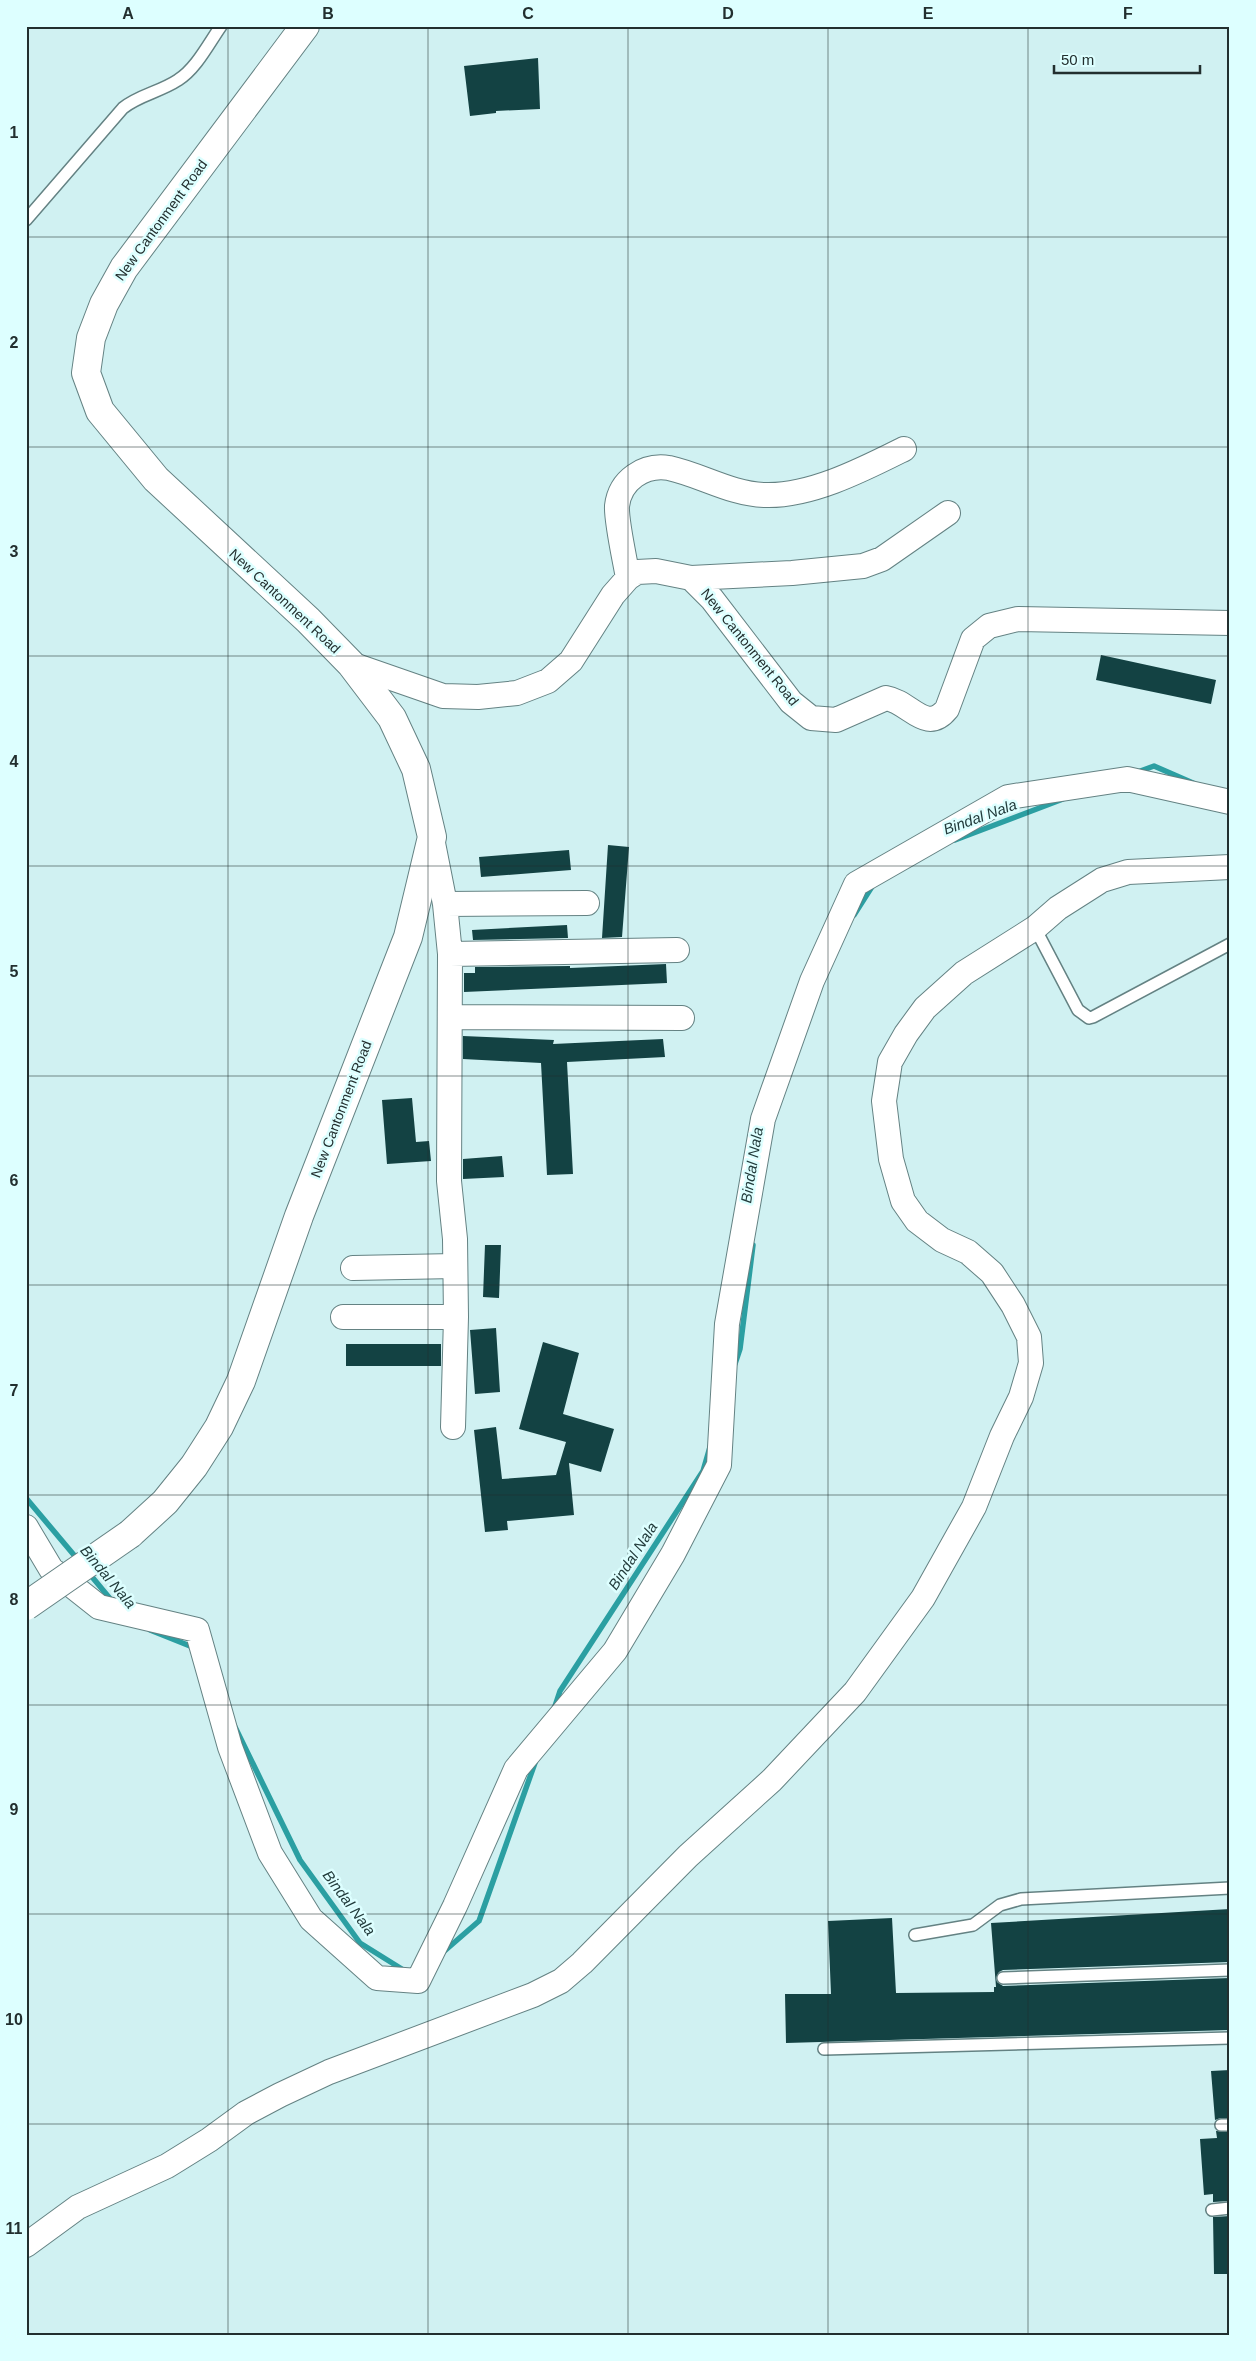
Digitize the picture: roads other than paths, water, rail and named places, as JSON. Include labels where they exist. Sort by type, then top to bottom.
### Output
[{"type":"street","name":"New Cantonment Road","points":[[26,1606],[130,1534],[166,1502],[194,1466],[219,1426],[241,1381],[299,1216],[408,937],[432,837],[416,769],[392,718],[352,664],[156,479],[100,411],[86,373],[91,338],[104,304],[124,268],[305,26]]},
{"type":"street","points":[[628,578],[617,506],[624,486],[636,473],[668,468],[732,489],[764,495],[794,493],[841,477],[904,449]]},
{"type":"street","points":[[691,578],[792,573],[863,566],[882,559],[948,513]]},
{"type":"street","name":"New Cantonment Road","points":[[352,664],[443,696],[478,697],[516,693],[548,681],[571,661],[613,595],[628,578],[637,572],[656,571],[691,578],[712,599],[791,702],[811,718],[836,720],[849,716],[886,698],[904,705],[925,719],[933,720],[940,717],[950,700],[973,639],[989,626],[1005,620],[1230,623]]},
{"type":"street","points":[[26,1527],[51,1569],[98,1607],[197,1630],[230,1746],[270,1853],[311,1919],[377,1978],[418,1981],[455,1906],[516,1769],[615,1651],[673,1554],[719,1465],[727,1324],[763,1119],[812,981],[856,884],[1008,797],[1127,779],[1230,802]]},
{"type":"street","points":[[432,837],[445,904],[450,954],[449,1181],[455,1266],[456,1318],[453,1427]]},
{"type":"street","points":[[26,2245],[78,2206],[167,2166],[209,2140],[246,2113],[280,2095],[329,2072],[533,1995],[561,1981],[582,1963],[688,1856],[765,1787],[855,1692],[923,1598],[974,1507],[1002,1436],[1022,1398],[1031,1363],[1029,1337],[1013,1305],[992,1273],[968,1252],[942,1240],[917,1221],[902,1201],[891,1158],[884,1101],[890,1062],[906,1034],[926,1008],[964,973],[1035,928],[1058,908],[1102,880],[1128,872],[1230,868]]},
{"type":"street","points":[[445,904],[587,903]]},
{"type":"street","points":[[450,954],[677,950]]},
{"type":"street","points":[[451,1017],[682,1018]]},
{"type":"street","points":[[353,1268],[455,1266]]},
{"type":"street","points":[[343,1317],[456,1318]]},
{"type":"lane","points":[[26,220],[55,184],[123,108],[131,102],[180,80],[221,26]]},
{"type":"lane","points":[[1035,928],[1078,1010],[1089,1018],[1230,944]]},
{"type":"lane","points":[[915,1935],[973,1925],[1000,1905],[1020,1899],[1230,1888]]},
{"type":"lane","points":[[1003,1978],[1230,1970]]},
{"type":"lane","points":[[824,2049],[1230,2038]]},
{"type":"lane","points":[[1212,2210],[1230,2208]]},
{"type":"waterway","name":"Bindal Nala","points":[[1135,773],[1154,766],[1193,783]]},
{"type":"waterway","name":"Bindal Nala","points":[[955,840],[1063,799]]},
{"type":"waterway","name":"Bindal Nala","points":[[854,915],[873,885]]},
{"type":"waterway","name":"Bindal Nala","points":[[735,1364],[740,1349],[753,1245]]},
{"type":"waterway","name":"Bindal Nala","points":[[554,1709],[560,1691],[703,1471],[710,1447]]},
{"type":"waterway","name":"Bindal Nala","points":[[26,1498],[79,1561]]},
{"type":"waterway","name":"Bindal Nala","points":[[88,1572],[112,1601]]},
{"type":"waterway","name":"Bindal Nala","points":[[150,1630],[195,1648]]},
{"type":"waterway","name":"Bindal Nala","points":[[235,1727],[300,1860],[360,1943],[405,1971]]},
{"type":"waterway","name":"Bindal Nala","points":[[441,1954],[479,1921],[536,1760]]}]
